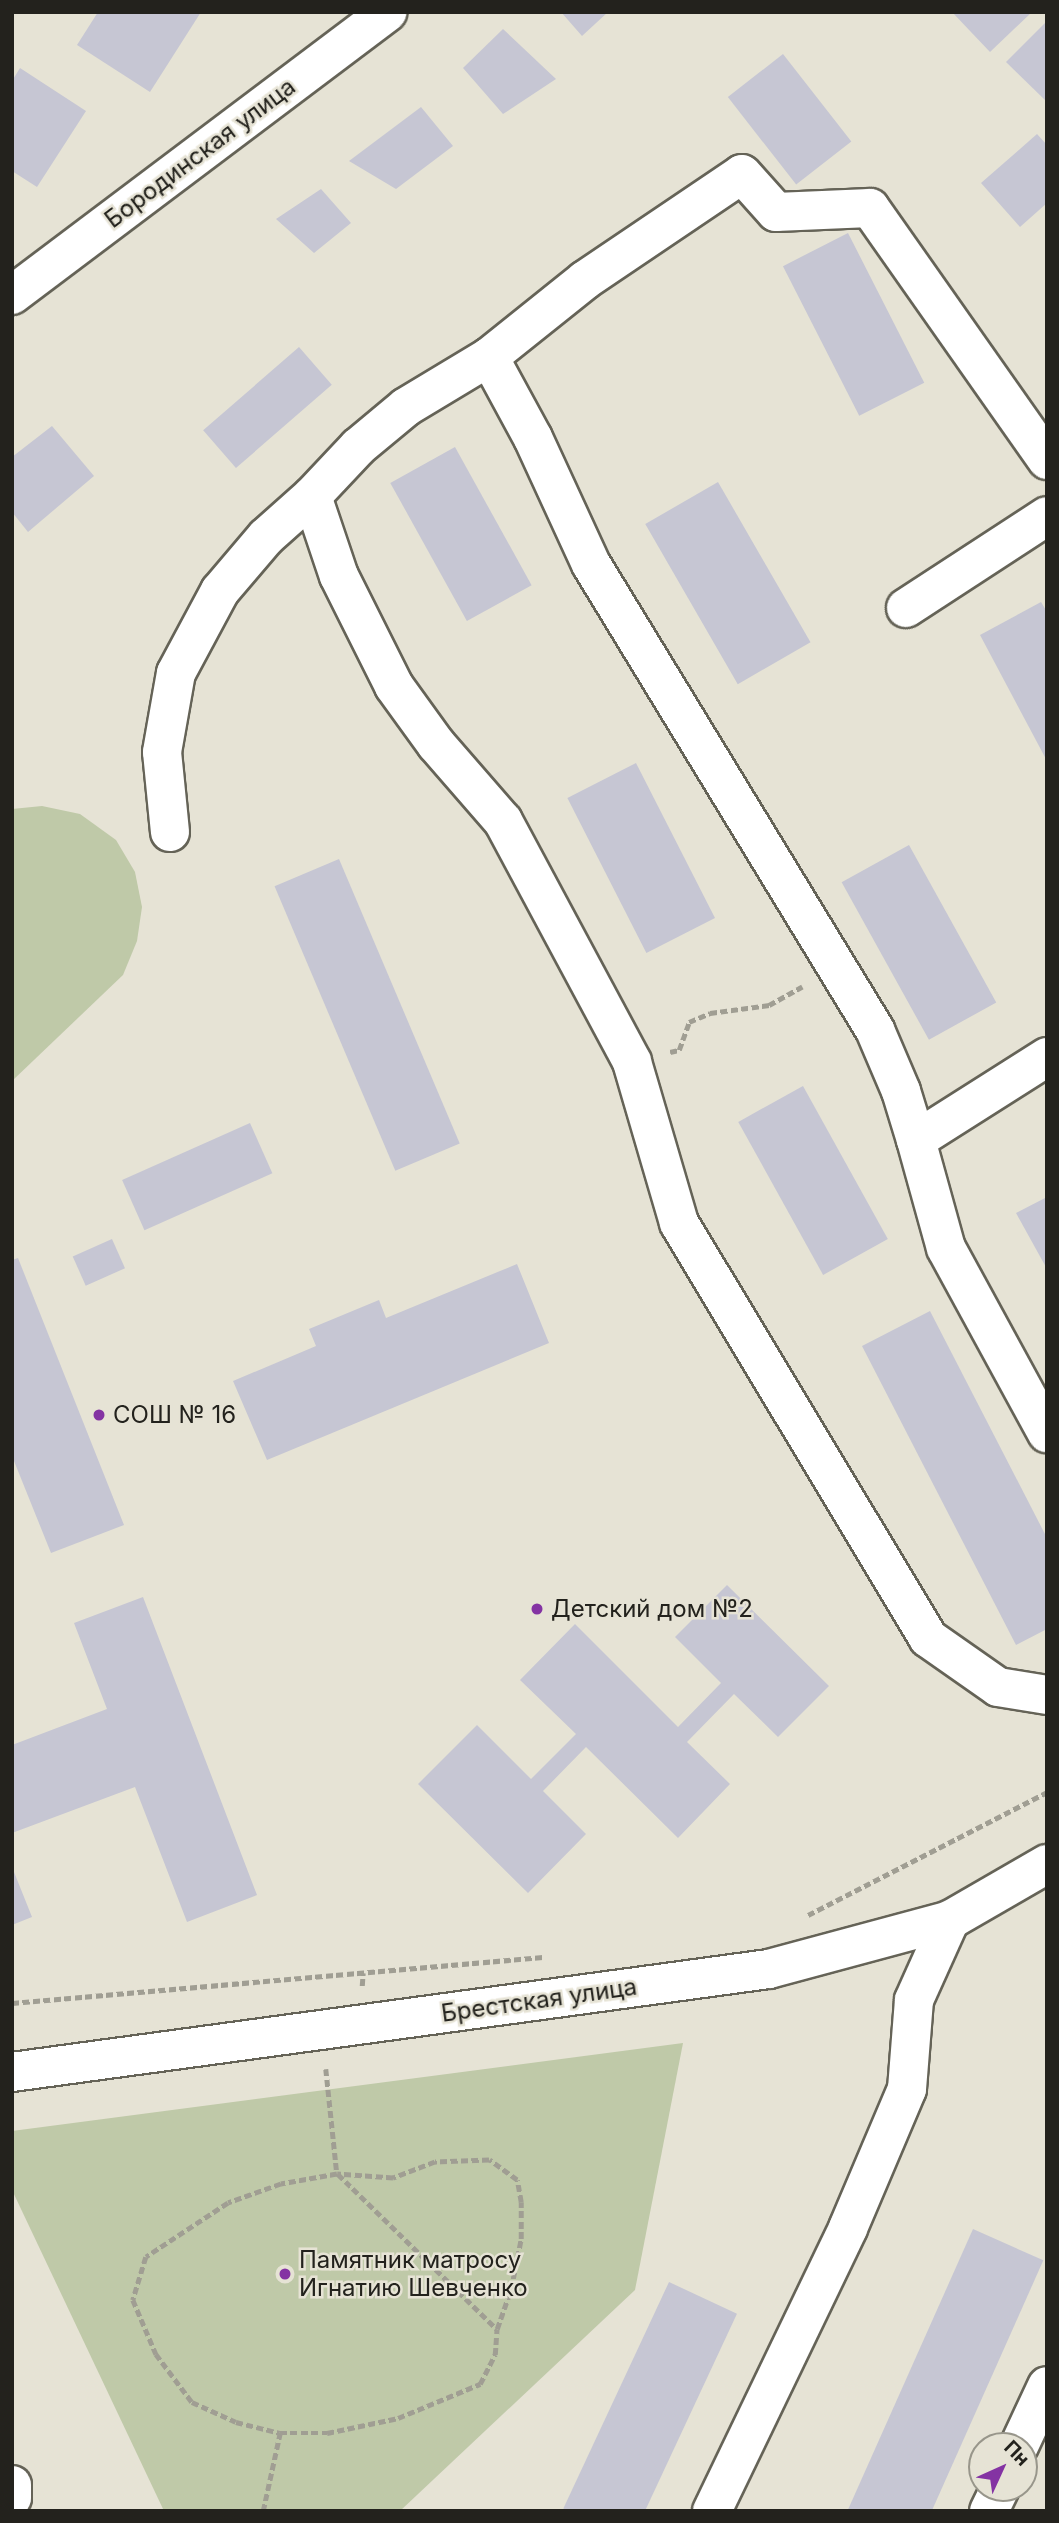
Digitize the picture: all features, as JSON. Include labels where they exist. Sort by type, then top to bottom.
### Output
[{"type":"street","name":"Бородинская улица","points":[[12,295],[387,12]]},
{"type":"street","points":[[170,832],[162,752],[176,673],[220,591],[266,537],[312,496],[358,447],[407,407],[489,357],[585,280],[742,174],[776,212],[870,208],[1047,460]]},
{"type":"street","points":[[489,357],[533,438],[592,564],[875,1030],[901,1091],[946,1248],[1047,1433]]},
{"type":"street","points":[[312,496],[339,576],[394,686],[436,744],[503,821],[632,1062],[679,1223],[928,1638],[999,1687],[1047,1695]]},
{"type":"street","points":[[906,608],[1047,516]]},
{"type":"street","points":[[916,1140],[1047,1057]]},
{"type":"street","name":"Брестская улица","points":[[12,2072],[769,1969],[950,1920],[1047,1864]]},
{"type":"street","points":[[712,2511],[849,2228],[907,2089],[914,2000],[950,1920]]},
{"type":"street","points":[[1026,2432],[1047,2386]]},
{"type":"street","points":[[12,2485],[12,2498]]},
{"type":"path","points":[[632,1062],[679,1049],[688,1022],[710,1013],[769,1005],[807,985]]},
{"type":"path","points":[[801,1919],[1047,1792]]},
{"type":"path","points":[[12,2003],[556,1956]]},
{"type":"path","points":[[363,1973],[359,2024],[325,2062],[337,2174],[497,2329]]},
{"type":"path","points":[[489,2160],[517,2180],[521,2239],[512,2289],[497,2329],[495,2355],[480,2384],[449,2399],[398,2418],[327,2433],[280,2433],[236,2422],[192,2402],[156,2354],[133,2300],[146,2258],[228,2203],[281,2184],[337,2174],[393,2178],[435,2162],[489,2160]]},
{"type":"path","points":[[263,2511],[280,2433]]},
{"type":"green space","points":[[42,806],[80,814],[116,840],[135,872],[142,907],[137,941],[123,975],[12,1081],[12,809]]},
{"type":"green space","points":[[683,2043],[635,2290],[400,2511],[164,2511],[12,2190],[12,2131]]},
{"type":"building","points":[[98,12],[201,12],[150,92],[77,45]]},
{"type":"building","points":[[561,12],[608,12],[582,36]]},
{"type":"building","points":[[952,12],[1032,12],[990,52]]},
{"type":"building","points":[[1047,21],[1047,102],[1006,62]]},
{"type":"building","points":[[503,29],[556,79],[503,114],[463,68]]},
{"type":"building","points":[[783,54],[851,141],[796,185],[728,97]]},
{"type":"building","points":[[20,68],[86,111],[37,187],[12,171],[12,81]]},
{"type":"building","points":[[421,107],[453,146],[396,189],[349,161]]},
{"type":"building","points":[[1037,134],[1047,145],[1047,203],[1020,227],[981,183]]},
{"type":"building","points":[[321,189],[351,223],[314,253],[276,219]]},
{"type":"building","points":[[848,233],[924,383],[859,416],[783,266]]},
{"type":"building","points":[[299,347],[332,385],[236,468],[203,430]]},
{"type":"building","points":[[52,426],[94,476],[28,532],[12,512],[12,457]]},
{"type":"building","points":[[455,447],[532,585],[467,621],[390,483]]},
{"type":"building","points":[[718,482],[811,642],[738,684],[645,524]]},
{"type":"building","points":[[1041,602],[1047,612],[1047,761],[980,635]]},
{"type":"building","points":[[636,763],[715,918],[646,953],[567,798]]},
{"type":"building","points":[[909,845],[996,1002],[929,1040],[842,882]]},
{"type":"building","points":[[339,859],[460,1143],[395,1171],[275,886]]},
{"type":"building","points":[[803,1086],[888,1239],[823,1275],[738,1122]]},
{"type":"building","points":[[250,1123],[272,1173],[144,1230],[122,1180]]},
{"type":"building","points":[[1047,1197],[1047,1269],[1016,1213]]},
{"type":"building","points":[[112,1239],[125,1268],[86,1286],[73,1256]]},
{"type":"building","points":[[18,1258],[124,1525],[51,1553],[12,1456],[12,1260]]},
{"type":"building","points":[[517,1264],[549,1343],[267,1460],[233,1381],[316,1346],[309,1329],[379,1300],[386,1318]]},
{"type":"building","points":[[930,1311],[1047,1538],[1047,1629],[1016,1645],[862,1346]]},
{"type":"building","points":[[727,1585],[829,1686],[778,1737],[734,1694],[687,1742],[730,1784],[678,1838],[586,1747],[543,1791],[586,1834],[528,1893],[418,1784],[477,1725],[531,1779],[576,1734],[520,1680],[575,1624],[678,1727],[721,1683],[675,1637]]},
{"type":"building","points":[[143,1597],[257,1895],[187,1922],[135,1787],[12,1833],[12,1745],[107,1709],[74,1623]]},
{"type":"building","points":[[12,1867],[32,1917],[12,1925]]},
{"type":"building","points":[[973,2229],[1043,2260],[932,2511],[848,2510]]},
{"type":"building","points":[[669,2282],[737,2314],[645,2511],[569,2511],[563,2509]]},
{"type":"place","name":"СОШ № 16","points":[[99,1415]]},
{"type":"place","name":"Детский дом №2","points":[[537,1609]]},
{"type":"place","name":"Памятник матросу Игнатию Шевченко","points":[[285,2274]]}]
